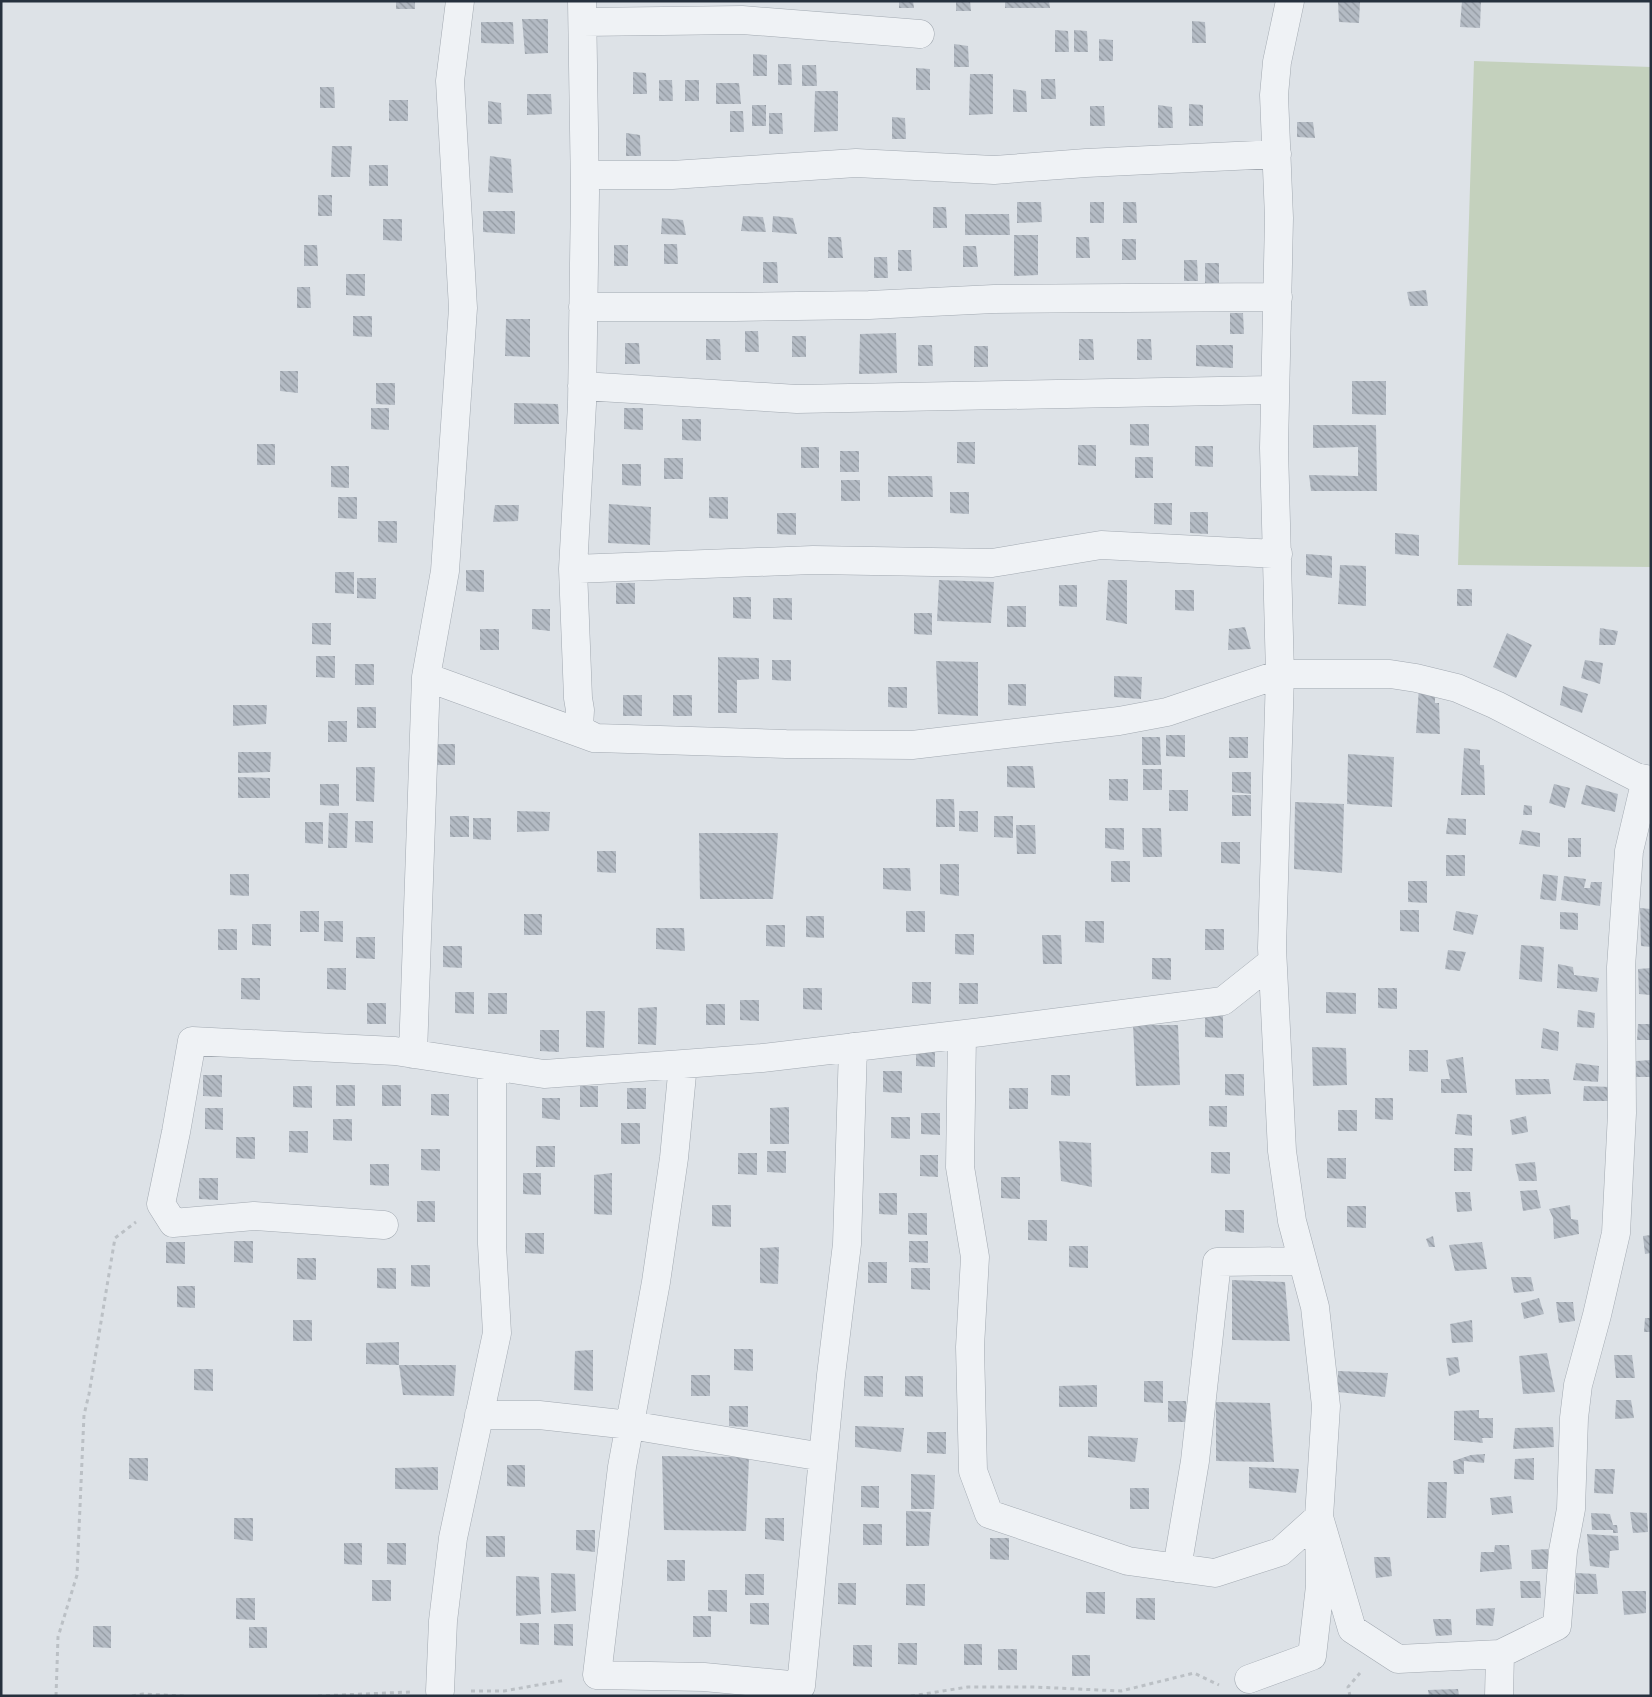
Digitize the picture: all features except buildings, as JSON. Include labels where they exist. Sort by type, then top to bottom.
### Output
[{"type":"street","points":[[413,1054],[426,677],[446,571],[463,308],[450,81],[460,1]]},
{"type":"street","points":[[1249,1678],[1312,1656],[1320,1586],[1319,1517],[1326,1406],[1314,1306],[1292,1221],[1282,1150],[1272,962],[1280,674],[1274,448],[1279,218],[1274,95],[1277,62],[1290,1]]},
{"type":"street","points":[[596,738],[579,727],[580,710],[572,569],[582,386],[585,175],[582,12],[742,20],[920,34]]},
{"type":"street","points":[[585,175],[672,175],[856,163],[994,170],[1086,163],[1276,154]]},
{"type":"street","points":[[583,307],[735,307],[869,305],[994,299],[1278,297]]},
{"type":"street","points":[[582,386],[797,399],[1276,390]]},
{"type":"street","points":[[572,569],[813,560],[992,562],[1101,545],[1278,554]]},
{"type":"street","points":[[426,677],[596,738],[786,744],[912,745],[1119,722],[1167,712],[1280,674],[1390,674],[1457,688],[1496,705],[1636,777],[1648,779],[1629,851],[1621,967],[1622,1113],[1616,1233],[1597,1315],[1578,1384],[1574,1418],[1571,1508],[1563,1551],[1556,1626],[1500,1654],[1398,1659],[1352,1629],[1319,1517]]},
{"type":"street","points":[[384,1225],[254,1216],[173,1223],[161,1204],[192,1041],[395,1051],[544,1074],[683,1064],[853,1048],[1223,1002],[1272,962]]},
{"type":"street","points":[[962,1035],[960,1167],[975,1257],[970,1347],[973,1471],[989,1514],[1128,1561],[1215,1573],[1280,1552],[1319,1517]]},
{"type":"street","points":[[683,1064],[674,1158],[656,1282],[622,1467],[597,1675],[704,1677],[801,1686],[831,1375],[847,1244],[853,1048]]},
{"type":"street","points":[[440,1691],[443,1621],[453,1538],[497,1333],[492,1244],[492,1066]]},
{"type":"street","points":[[1177,1568],[1195,1461],[1218,1262],[1302,1261]]},
{"type":"street","points":[[479,1415],[539,1415],[630,1425],[823,1457]]},
{"type":"street","points":[[1499,1696],[1500,1654]]},
{"type":"path","points":[[56,1696],[58,1637],[77,1576],[84,1415],[115,1238],[161,1204]]},
{"type":"path","points":[[911,1696],[968,1687],[1034,1687],[1122,1691],[1194,1673],[1220,1686]]},
{"type":"path","points":[[132,1696],[143,1694],[184,1696]]},
{"type":"green space","points":[[1474,61],[1651,67],[1651,567],[1458,565]]}]
